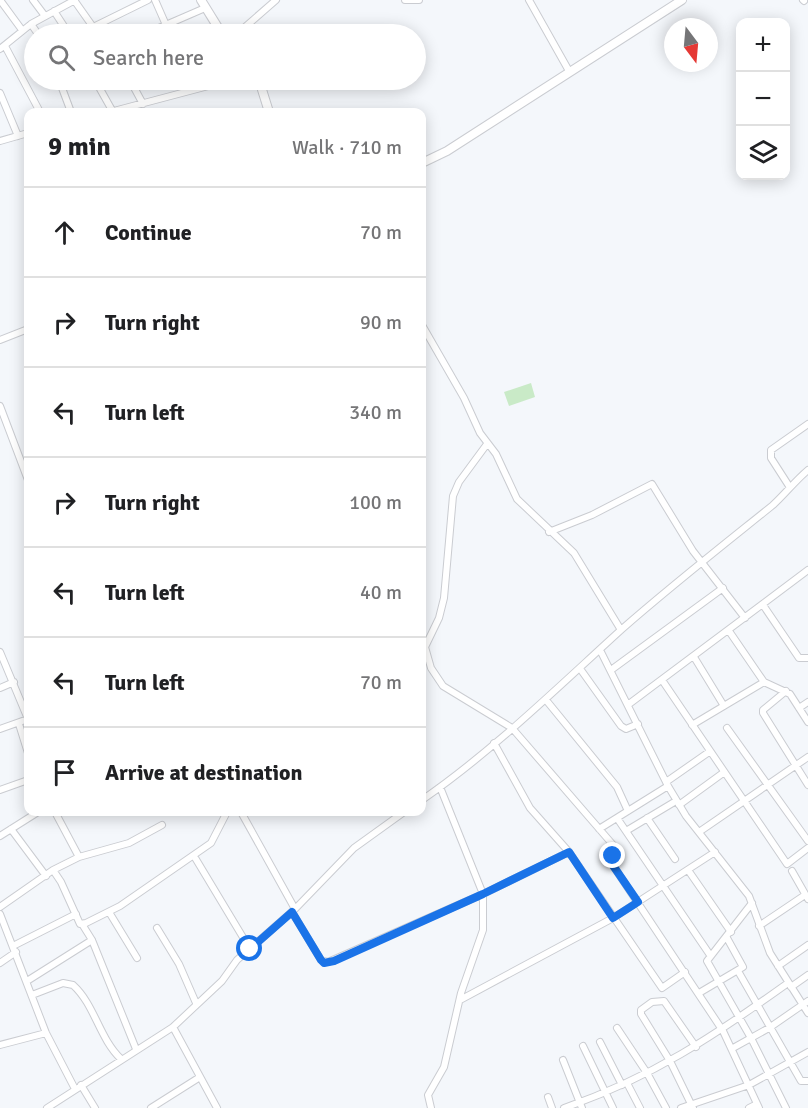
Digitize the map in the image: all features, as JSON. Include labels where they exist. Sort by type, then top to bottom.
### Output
[{"type":"street","points":[[0,0],[22,30],[2,47],[24,85]]},
{"type":"street","points":[[33,0],[45,16]]},
{"type":"street","points":[[101,24],[148,0]]},
{"type":"street","points":[[155,0],[166,24]]},
{"type":"street","points":[[248,24],[276,0]]},
{"type":"street","points":[[405,0],[419,0]]},
{"type":"street","points":[[426,161],[447,151],[682,0]]},
{"type":"street","points":[[31,24],[72,1],[90,24]]},
{"type":"street","points":[[533,1],[569,71]]},
{"type":"street","points":[[168,24],[203,4],[215,24]]},
{"type":"street","points":[[54,11],[62,24]]},
{"type":"street","points":[[27,90],[38,108]]},
{"type":"street","points":[[63,90],[70,108]]},
{"type":"street","points":[[101,90],[109,108]]},
{"type":"street","points":[[135,90],[143,104]]},
{"type":"street","points":[[127,108],[194,90]]},
{"type":"street","points":[[262,90],[268,108]]},
{"type":"street","points":[[0,93],[18,136]]},
{"type":"street","points":[[0,141],[24,134]]},
{"type":"street","points":[[0,340],[24,331]]},
{"type":"street","points":[[426,333],[487,444],[496,454],[517,499],[549,532],[574,553],[621,630]]},
{"type":"street","points":[[0,406],[24,469]]},
{"type":"street","points":[[789,486],[771,458],[771,450],[808,424]]},
{"type":"street","points":[[426,645],[439,618],[444,598],[453,496],[459,482],[487,444]]},
{"type":"street","points":[[426,797],[546,699],[621,630],[702,560],[775,502],[808,470]]},
{"type":"street","points":[[549,532],[592,515],[652,484],[693,551],[746,618]]},
{"type":"street","points":[[629,704],[808,570]]},
{"type":"street","points":[[611,670],[723,588]]},
{"type":"street","points":[[763,605],[800,658],[808,658]]},
{"type":"street","points":[[729,631],[764,682],[786,691],[808,722]]},
{"type":"street","points":[[600,650],[667,784],[678,803],[752,903],[759,926],[778,966],[790,985],[805,1002],[808,1013]]},
{"type":"street","points":[[426,651],[430,668],[443,686],[512,728],[615,849],[612,864],[699,993],[733,1048],[758,1106],[749,1108]]},
{"type":"street","points":[[0,652],[24,708]]},
{"type":"street","points":[[694,657],[724,706]]},
{"type":"street","points":[[0,669],[7,666]]},
{"type":"street","points":[[581,669],[621,726],[626,729],[638,724]]},
{"type":"street","points":[[662,680],[742,801],[787,864],[808,848]]},
{"type":"street","points":[[0,688],[14,682]]},
{"type":"street","points":[[692,725],[764,682]]},
{"type":"street","points":[[786,691],[762,711],[808,785]]},
{"type":"street","points":[[546,699],[617,787],[628,811]]},
{"type":"street","points":[[799,708],[808,702]]},
{"type":"street","points":[[0,729],[24,721]]},
{"type":"street","points":[[19,723],[24,740]]},
{"type":"street","points":[[727,728],[808,841]]},
{"type":"street","points":[[494,743],[530,808],[569,852],[662,988],[685,972]]},
{"type":"street","points":[[599,829],[667,784],[709,752]]},
{"type":"street","points":[[699,832],[808,757]]},
{"type":"street","points":[[626,831],[678,803],[723,773]]},
{"type":"street","points":[[0,790],[24,781]]},
{"type":"street","points":[[430,1108],[428,1095],[444,1067],[460,1000],[483,930],[483,894],[440,787]]},
{"type":"street","points":[[0,836],[32,816]]},
{"type":"street","points":[[57,816],[79,857]]},
{"type":"street","points":[[82,924],[109,912],[194,856],[211,843],[225,816]]},
{"type":"street","points":[[243,816],[321,960],[328,962],[483,894],[569,852]]},
{"type":"street","points":[[47,1108],[173,1027],[222,981],[237,960],[294,911],[354,848],[398,816]]},
{"type":"street","points":[[617,818],[710,955]]},
{"type":"street","points":[[647,818],[675,859]]},
{"type":"street","points":[[0,907],[53,870],[79,857],[129,843],[162,825]]},
{"type":"street","points":[[11,829],[46,876]]},
{"type":"street","points":[[460,1000],[613,918],[715,852]]},
{"type":"street","points":[[194,856],[250,949]]},
{"type":"street","points":[[53,870],[92,940],[136,1049]]},
{"type":"street","points":[[688,870],[731,932]]},
{"type":"street","points":[[759,926],[807,897],[792,870]]},
{"type":"street","points":[[752,903],[707,961],[751,1038],[786,1108]]},
{"type":"street","points":[[109,912],[137,958]]},
{"type":"street","points":[[0,914],[46,1033],[78,1087],[95,1108]]},
{"type":"street","points":[[0,963],[15,949],[76,914]]},
{"type":"street","points":[[157,928],[179,964],[196,1003]]},
{"type":"street","points":[[699,993],[743,966],[726,938]]},
{"type":"street","points":[[27,981],[92,940]]},
{"type":"street","points":[[778,966],[808,945]]},
{"type":"street","points":[[738,971],[801,1081],[808,1081]]},
{"type":"street","points":[[564,1108],[581,1105],[696,1047],[723,1031],[756,1006],[808,975]]},
{"type":"street","points":[[32,995],[63,983],[73,985],[85,1000],[104,1040],[121,1059]]},
{"type":"street","points":[[692,1106],[670,1060],[641,1014],[644,1007],[652,1002],[664,1001],[696,1047]]},
{"type":"street","points":[[733,1048],[769,1028],[805,1002]]},
{"type":"street","points":[[173,1027],[218,1108]]},
{"type":"street","points":[[617,1028],[647,1073],[666,1108]]},
{"type":"street","points":[[0,1045],[46,1033]]},
{"type":"street","points":[[600,1042],[640,1108]]},
{"type":"street","points":[[583,1046],[613,1108]]},
{"type":"street","points":[[681,1108],[749,1085],[808,1052]]},
{"type":"street","points":[[563,1060],[581,1105]]},
{"type":"street","points":[[151,1108],[200,1077]]},
{"type":"street","points":[[548,1097],[552,1108]]},
{"type":"green space","points":[[531,383],[535,397],[509,406],[504,392]]},
{"type":"route","points":[[250,949],[292,912],[321,960],[324,963],[334,961],[483,894],[569,852],[613,918],[638,902],[612,864],[613,856]]}]
